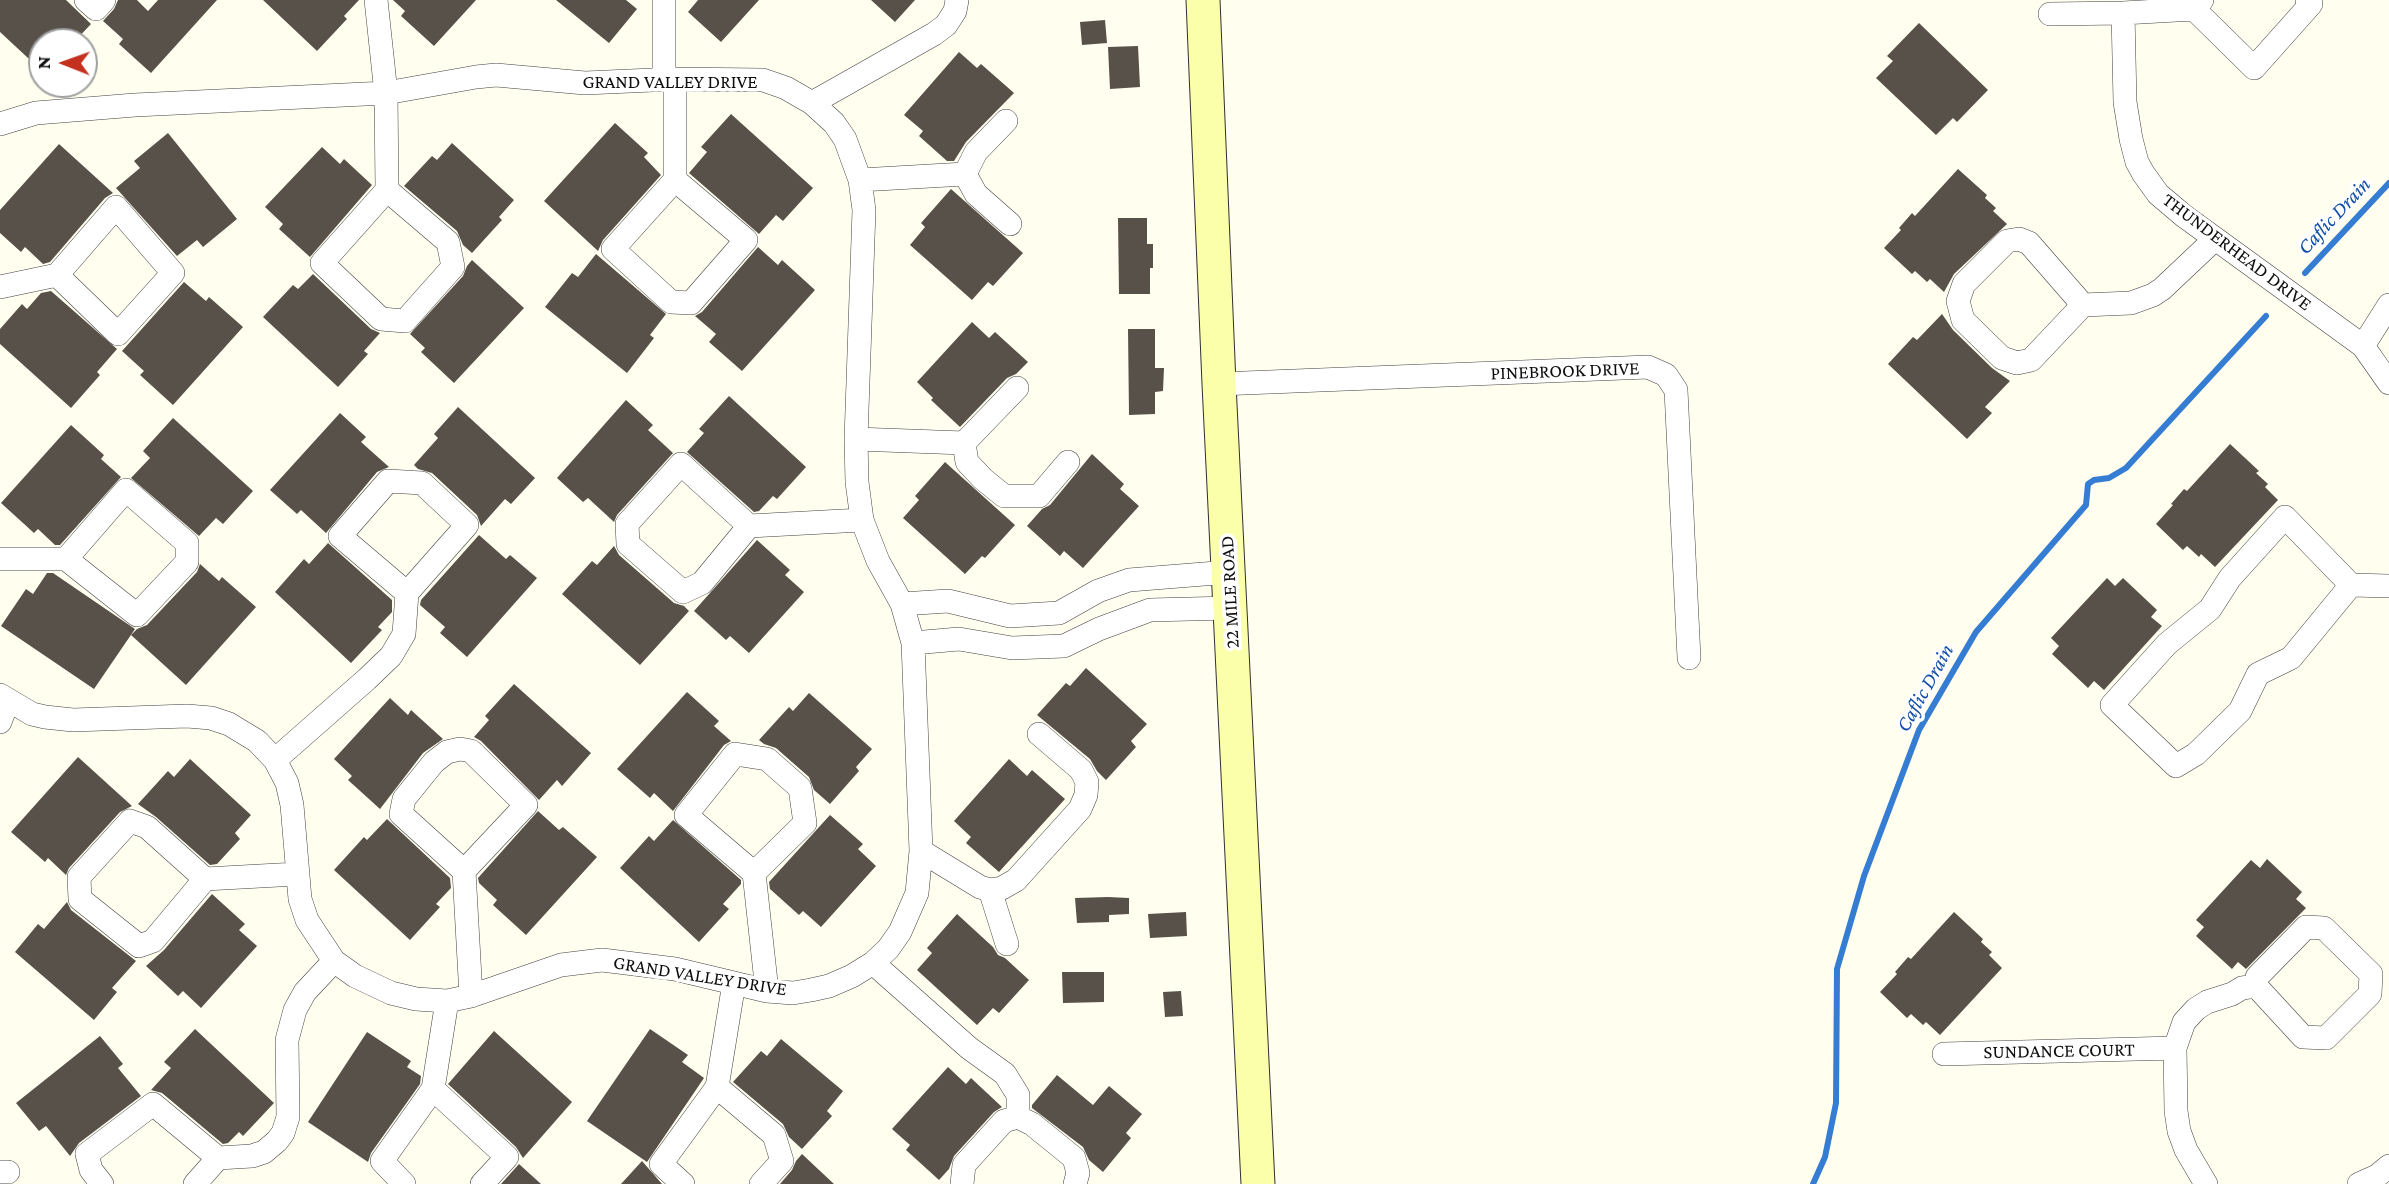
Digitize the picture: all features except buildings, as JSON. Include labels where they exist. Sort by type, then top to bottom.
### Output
[{"type":"street","points":[[86,0],[96,9],[104,0]]},
{"type":"street","points":[[376,0],[386,93],[387,190],[322,263],[381,319],[405,321],[453,267],[448,242],[387,190]]},
{"type":"street","points":[[664,0],[675,180],[613,249],[671,302],[691,303],[746,240],[675,180]]},
{"type":"street","points":[[812,103],[934,34],[946,25],[955,11],[957,0]]},
{"type":"street","name":"22 MILE ROAD","points":[[1203,0],[1258,1184]]},
{"type":"street","points":[[2050,14],[2123,13],[2198,4],[2254,68],[2311,4],[2307,0]]},
{"type":"street","name":"THUNDERHEAD DRIVE","points":[[2123,13],[2125,102],[2137,162],[2158,194],[2215,239],[2363,346],[2389,383]]},
{"type":"street","name":"GRAND VALLEY DRIVE","points":[[0,124],[36,113],[386,93],[496,75],[585,83],[669,79],[763,80],[786,88],[812,103],[834,123],[845,139],[860,180],[864,210],[856,439],[857,482],[862,520],[878,561],[902,604],[913,643],[921,851],[917,892],[909,914],[888,949],[873,963],[829,986],[793,993],[767,991],[675,969],[602,960],[561,965],[471,996],[447,1001],[416,999],[391,993],[355,976],[334,961],[307,920],[300,899],[292,804],[287,783],[275,760],[257,741],[229,724],[211,718],[45,718],[3,706]]},
{"type":"street","points":[[965,174],[976,152],[1006,121]]},
{"type":"street","points":[[860,180],[965,174]]},
{"type":"street","points":[[965,174],[976,194],[1010,224]]},
{"type":"street","points":[[0,287],[57,275],[116,207],[173,273],[118,334],[57,275]]},
{"type":"street","points":[[2083,305],[2029,243],[2019,239],[2007,241],[1964,284],[1958,301],[1963,320],[2002,358],[2017,363],[2031,360],[2083,305],[2131,303],[2153,295],[2215,239]]},
{"type":"street","points":[[2363,346],[2389,305]]},
{"type":"street","name":"PINEBROOK DRIVE","points":[[1219,384],[1648,367],[1666,374],[1676,390],[1689,658]]},
{"type":"street","points":[[856,439],[964,443],[1017,388]]},
{"type":"street","points":[[964,443],[967,462],[982,479],[1004,496],[1039,496],[1068,462]]},
{"type":"street","points":[[749,526],[702,583],[683,592],[628,544],[627,524],[681,464],[749,526],[862,520]]},
{"type":"street","points":[[275,760],[391,656],[404,634],[407,593],[467,525],[422,483],[388,481],[341,536],[407,593]]},
{"type":"street","points":[[0,559],[66,559],[137,615],[187,562],[187,543],[127,490],[66,559]]},
{"type":"street","points":[[2351,585],[2291,657],[2258,674],[2240,711],[2196,754],[2176,766],[2112,705],[2167,644],[2210,609],[2230,578],[2285,517],[2351,585],[2389,586]]},
{"type":"street","points":[[902,604],[948,601],[1010,616],[1059,613],[1098,591],[1129,580],[1229,572]]},
{"type":"street","points":[[913,643],[959,639],[1012,648],[1064,646],[1143,612],[1230,608]]},
{"type":"street","points":[[1059,613],[1064,646]]},
{"type":"street","points":[[921,851],[966,880],[990,890],[1002,888],[1016,880],[1080,809],[1086,794],[1087,782],[1081,770],[1039,734]]},
{"type":"street","points":[[464,871],[526,805],[471,751],[460,748],[447,752],[434,762],[404,799],[401,814],[464,871],[471,996]]},
{"type":"street","points":[[754,873],[805,823],[800,788],[767,759],[736,754],[687,815],[754,873],[767,991]]},
{"type":"street","points":[[205,879],[153,941],[139,946],[80,899],[79,877],[130,821],[147,827],[205,879],[298,874]]},
{"type":"street","points":[[990,890],[1007,944]]},
{"type":"street","points":[[2306,926],[2324,928],[2371,974],[2370,994],[2326,1038],[2303,1037],[2256,986],[2257,977],[2306,926]]},
{"type":"street","points":[[102,1184],[91,1170],[87,1154],[152,1104],[218,1158],[252,1156],[264,1152],[277,1141],[283,1133],[288,1117],[287,1040],[292,1018],[305,992],[334,961]]},
{"type":"street","points":[[873,963],[969,1048],[1010,1079],[1018,1095],[1017,1117]]},
{"type":"street","points":[[683,1184],[661,1164],[718,1087],[734,983]]},
{"type":"street","points":[[2206,1184],[2191,1160],[2179,1130],[2175,1048],[2184,1022],[2196,1009],[2242,988],[2256,986]]},
{"type":"street","points":[[404,1184],[382,1161],[433,1089],[447,1001]]},
{"type":"street","name":"SUNDANCE COURT","points":[[1944,1054],[2175,1048]]},
{"type":"street","points":[[718,1087],[774,1135],[782,1161],[761,1184]]},
{"type":"street","points":[[433,1089],[507,1157],[482,1184]]},
{"type":"street","points":[[962,1184],[964,1165],[1004,1121],[1017,1117],[1032,1124],[1074,1158],[1078,1173],[1075,1184]]},
{"type":"street","points":[[195,1184],[218,1158]]},
{"type":"street","points":[[2359,1184],[2389,1167]]},
{"type":"waterway","name":"Caflic Drain","points":[[2305,273],[2389,183]]},
{"type":"waterway","name":"Caflic Drain","points":[[1813,1184],[1825,1157],[1836,1103],[1837,969],[1864,876],[1919,730],[1976,632],[2086,505],[2088,484],[2094,480],[2109,478],[2126,468],[2266,316]]}]
